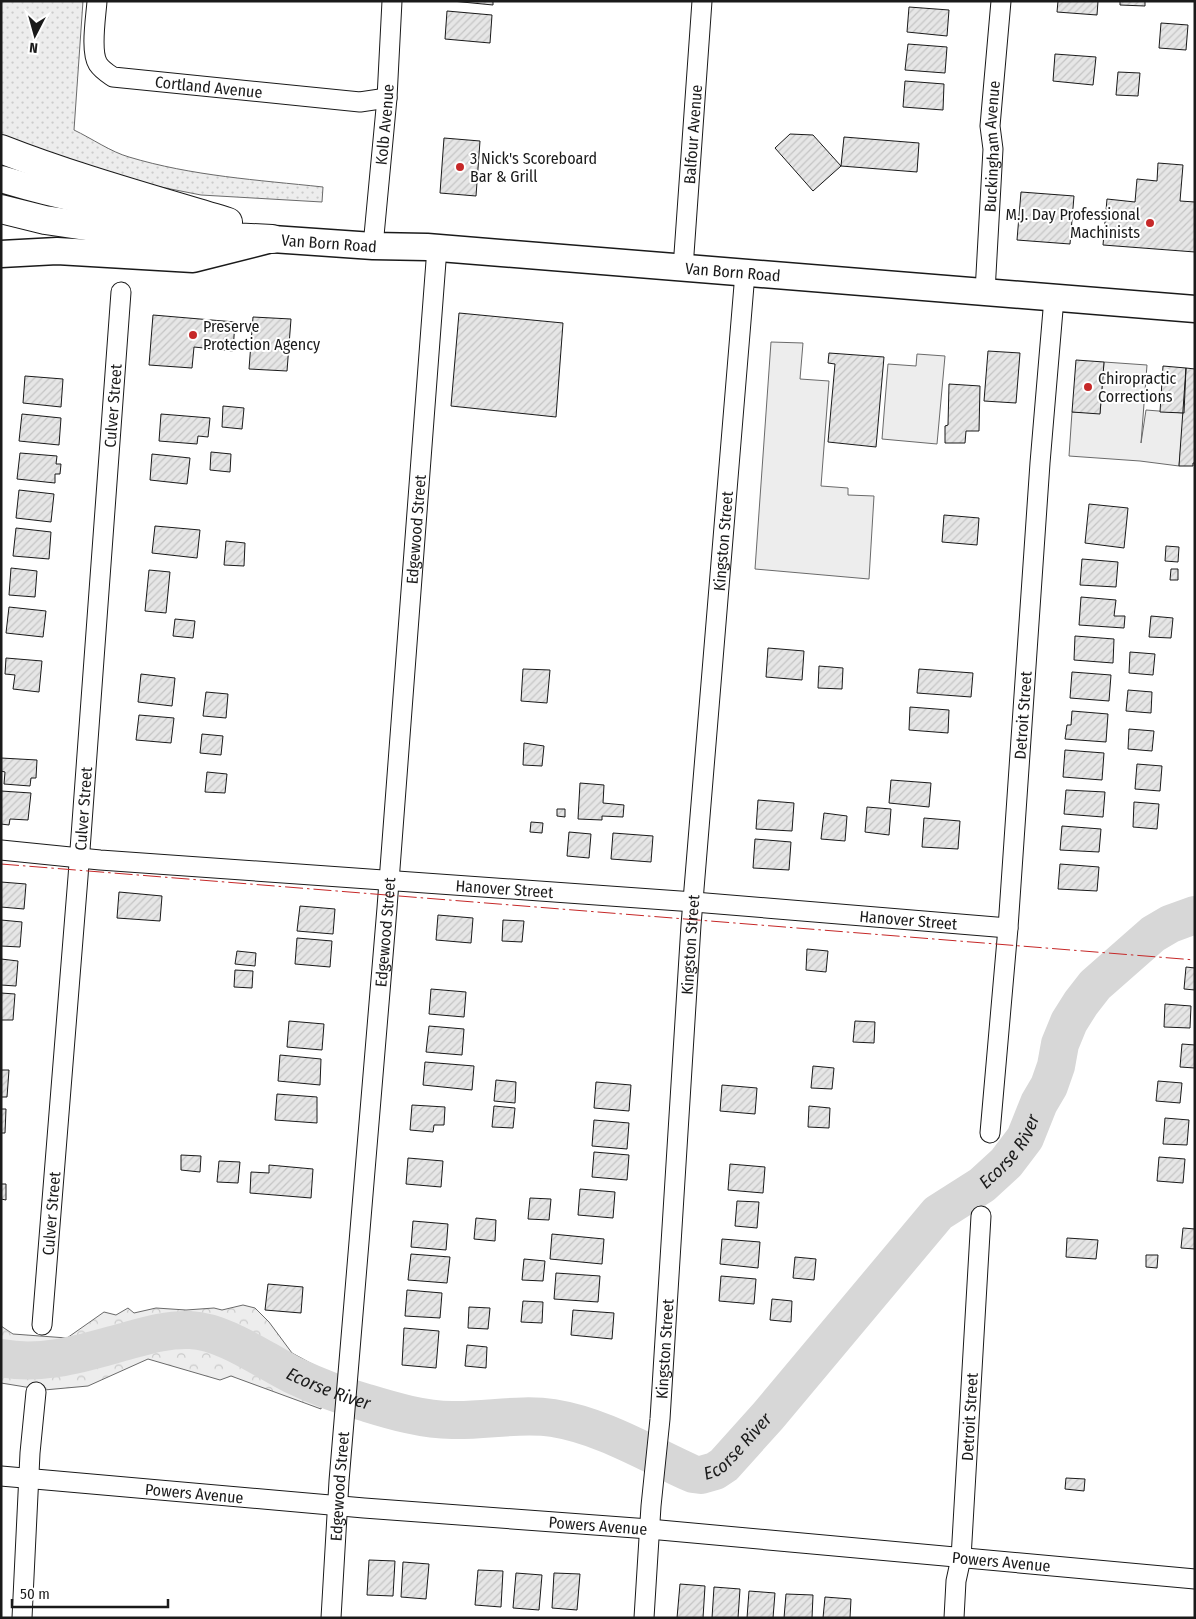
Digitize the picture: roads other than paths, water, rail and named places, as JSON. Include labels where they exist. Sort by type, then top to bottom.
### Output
[{"type":"highway","points":[[1,149],[31,161],[114,188],[228,222]]},
{"type":"highway","points":[[1,209],[45,220],[127,232],[272,239]]},
{"type":"main road","name":"Van Born Road","points":[[1,179],[73,198],[138,211],[228,222],[272,239],[437,248],[1195,309]]},
{"type":"main road","name":"Van Born Road","points":[[1,254],[57,251],[193,259],[272,239]]},
{"type":"street","name":"Cortland Avenue","points":[[97,1],[94,51],[97,62],[102,70],[113,77],[360,102],[386,98]]},
{"type":"street","name":"Kolb Avenue","points":[[373,246],[386,98],[392,1]]},
{"type":"street","name":"Balfour Avenue","points":[[683,268],[702,1]]},
{"type":"street","name":"Buckingham Avenue","points":[[985,292],[992,149],[990,126],[1001,1]]},
{"type":"street","name":"Edgewood Street","points":[[331,1618],[348,1369],[389,880],[437,248]]},
{"type":"street","name":"Kingston Street","points":[[644,1618],[652,1486],[660,1418],[690,944],[746,273]]},
{"type":"street","name":"Culver Street","points":[[42,1325],[122,292]]},
{"type":"street","name":"Detroit Street","points":[[990,1134],[1008,928],[1040,463],[1054,298]]},
{"type":"street","name":"Hanover Street","points":[[1,850],[79,858],[694,902],[1008,928]]},
{"type":"street","name":"Detroit Street","points":[[954,1618],[956,1581],[961,1558],[982,1216]]},
{"type":"street","points":[[22,1618],[36,1392]]},
{"type":"street","name":"Powers Avenue","points":[[1,1476],[649,1529],[1195,1579]]},
{"type":"waterway","name":"Ecorse River","points":[[1,1358],[17,1360],[48,1359],[78,1354],[164,1332],[181,1330],[203,1332],[243,1347],[311,1383],[387,1409],[441,1420],[528,1416],[553,1418],[590,1427],[693,1474],[701,1475],[715,1471],[724,1465],[768,1416],[938,1213],[982,1185],[1006,1163],[1025,1138],[1039,1103],[1049,1086],[1056,1066],[1060,1044],[1069,1022],[1095,985],[1153,934],[1170,924],[1195,915]]},
{"type":"place","name":"3 Nick's Scoreboard Bar & Grill","points":[[460,167]]},
{"type":"place","name":"M.J. Day Professional Machinists","points":[[1150,223]]},
{"type":"place","name":"Preserve Protection Agency","points":[[193,335]]},
{"type":"place","name":"Chiropractic Corrections","points":[[1088,387]]}]
